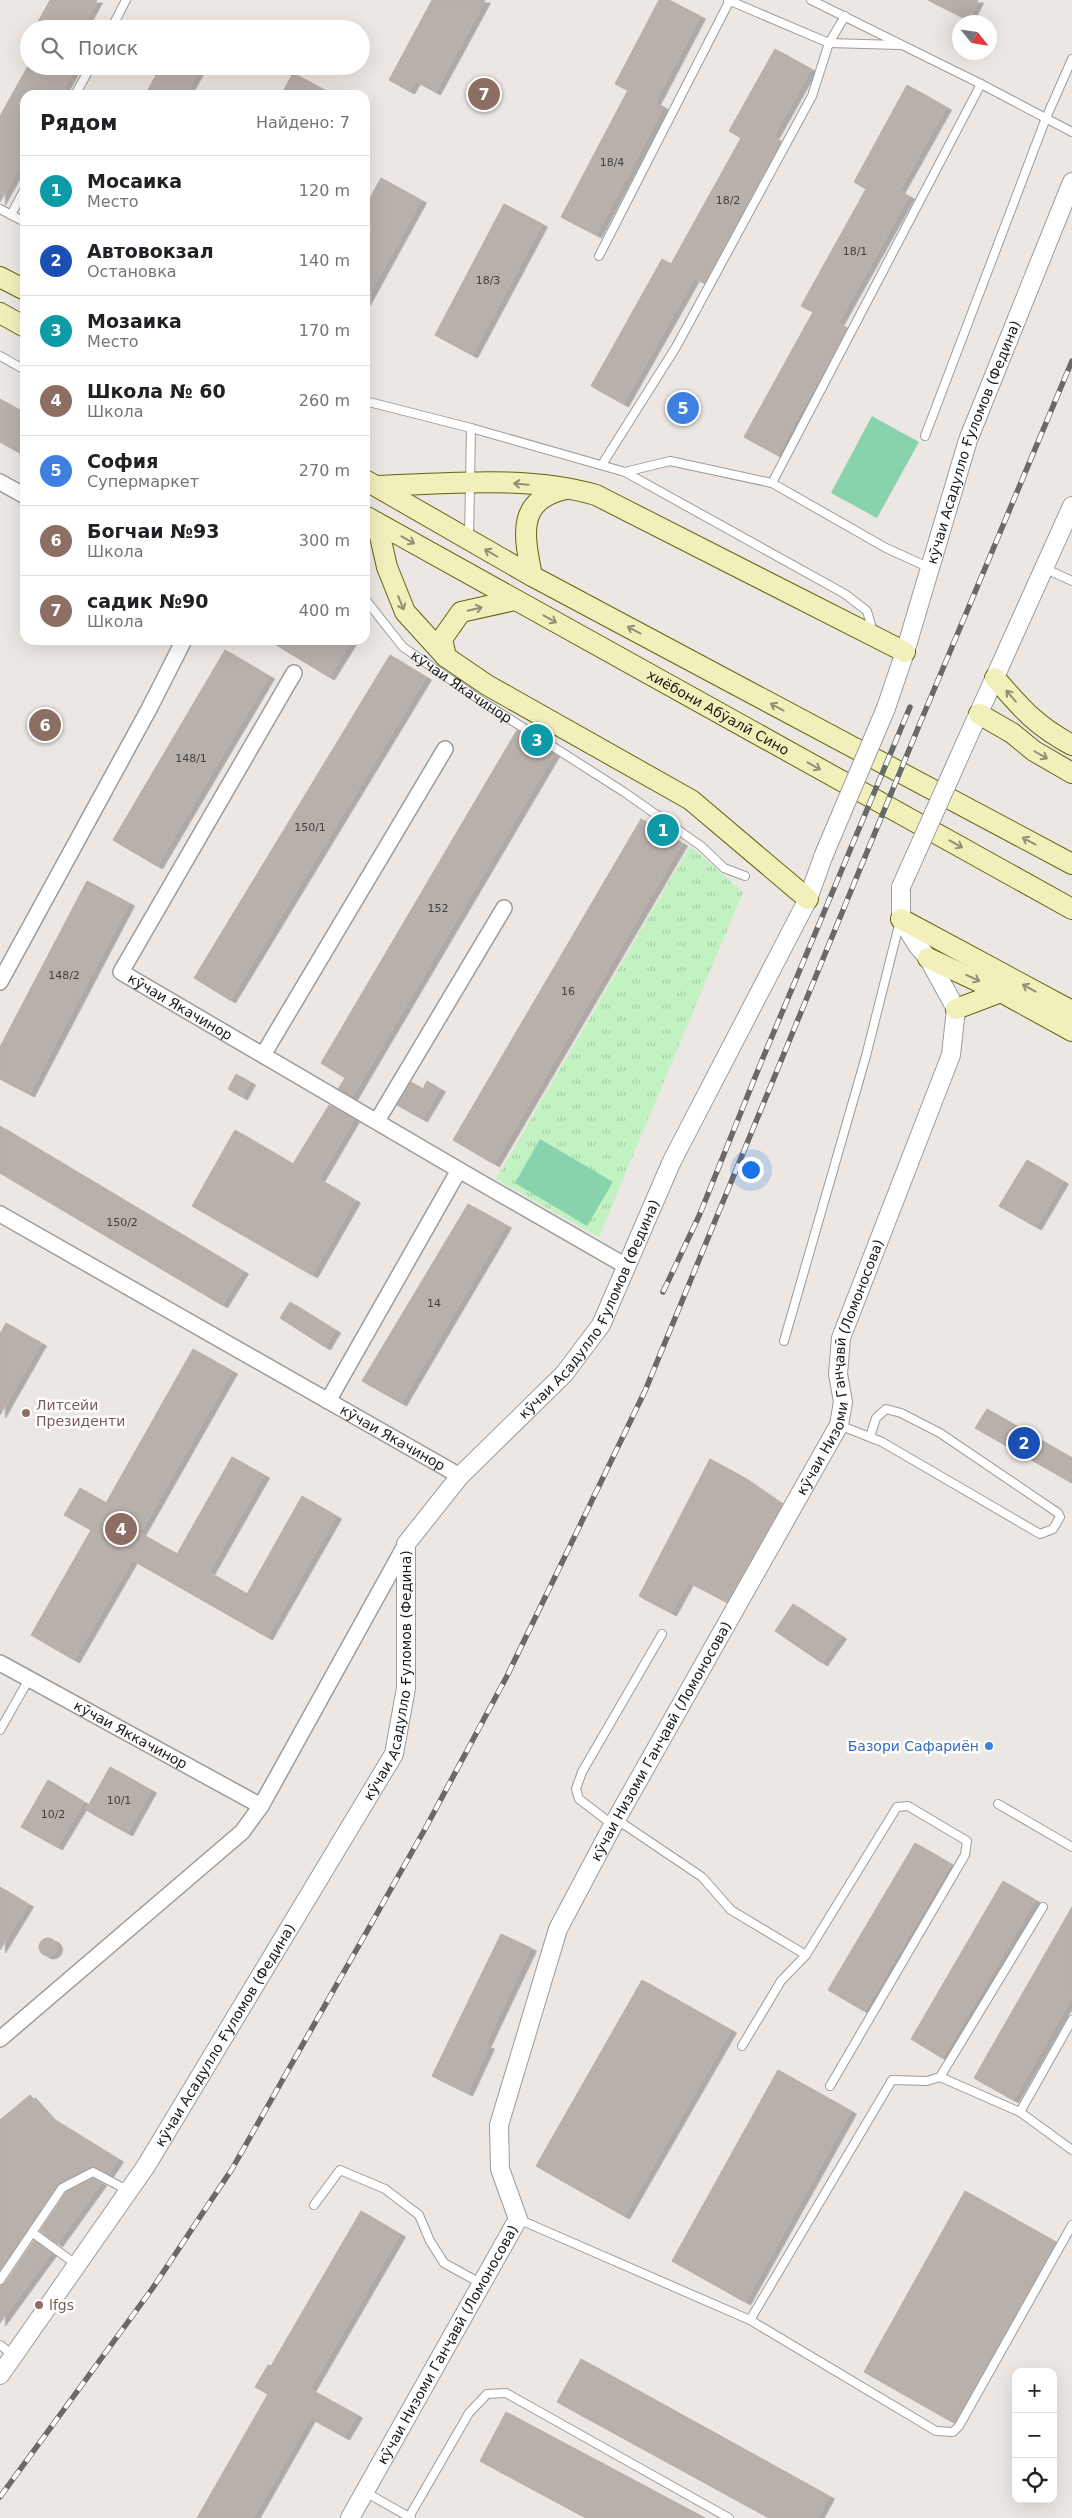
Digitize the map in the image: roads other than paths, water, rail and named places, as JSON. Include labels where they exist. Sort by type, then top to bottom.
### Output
[{"type":"main road","points":[[0,276],[20,287]]},
{"type":"main road","points":[[0,313],[20,323]]},
{"type":"main road","points":[[371,483],[508,483],[570,488],[596,495],[905,652]]},
{"type":"main road","points":[[371,483],[532,576],[1072,864]]},
{"type":"main road","points":[[532,576],[526,544],[525,524],[534,505],[550,493],[570,488]]},
{"type":"main road","points":[[371,519],[405,612],[446,657],[487,685],[691,800],[808,898]]},
{"type":"main road","name":"хиёбони Абӯалӣ Сино","points":[[371,519],[1072,909]]},
{"type":"main road","points":[[446,657],[442,639],[461,612],[515,600]]},
{"type":"main road","points":[[994,678],[1026,715],[1049,732],[1072,745]]},
{"type":"main road","points":[[980,714],[1012,734],[1034,752],[1072,772]]},
{"type":"main road","points":[[901,919],[1072,1011]]},
{"type":"main road","points":[[928,958],[1001,992],[1072,1031]]},
{"type":"main road","points":[[956,1009],[1001,992]]},
{"type":"street","name":"кӯчаи Асадулло Ғуломов (Федина)","points":[[0,2376],[129,2191],[167,2132],[394,1754],[406,1688],[406,1544],[460,1476],[564,1374],[601,1325],[672,1161],[808,898],[886,708],[905,652],[968,440],[1072,182]]},
{"type":"street","points":[[0,482],[20,493]]},
{"type":"street","points":[[956,1009],[928,958],[917,945],[901,919],[901,887],[1072,506]]},
{"type":"street","points":[[0,982],[149,709],[181,645]]},
{"type":"street","name":"кӯчаи Якачинор","points":[[294,673],[121,972],[626,1266]]},
{"type":"street","points":[[263,1055],[445,749]]},
{"type":"street","points":[[377,1121],[504,908]]},
{"type":"street","name":"кӯчаи Низоми Ганҷавӣ (Ломоносова)","points":[[350,2518],[518,2219],[500,2169],[499,2125],[558,1929],[615,1822],[839,1425],[843,1402],[838,1374],[841,1338],[951,1054],[956,1009]]},
{"type":"street","name":"кӯчаи Якачинор","points":[[328,1401],[459,1170]]},
{"type":"street","name":"кӯчаи Якачинор","points":[[0,1214],[460,1476]]},
{"type":"street","points":[[0,2039],[242,1832],[261,1806],[406,1544]]},
{"type":"street","name":"кӯчаи Яккачинор","points":[[0,1663],[261,1806]]},
{"type":"lane","points":[[116,20],[126,0]]},
{"type":"lane","points":[[599,256],[729,0],[830,43],[904,45]]},
{"type":"lane","points":[[811,0],[904,45],[1072,132]]},
{"type":"lane","points":[[603,464],[676,347],[812,96],[830,43],[845,16]]},
{"type":"lane","points":[[925,436],[1046,118],[1072,59]]},
{"type":"lane","points":[[78,90],[86,75]]},
{"type":"lane","points":[[772,483],[981,84]]},
{"type":"lane","points":[[10,215],[20,197]]},
{"type":"lane","points":[[0,209],[20,220]]},
{"type":"lane","points":[[0,356],[20,367]]},
{"type":"lane","points":[[370,402],[471,428],[626,472],[845,594],[867,611],[874,637]]},
{"type":"lane","points":[[469,540],[471,428]]},
{"type":"lane","points":[[626,472],[670,461],[772,483],[886,548],[930,568]]},
{"type":"lane","points":[[1044,568],[1072,581]]},
{"type":"lane","name":"кӯчаи Якачинор","points":[[370,605],[403,647],[483,702],[624,792],[701,846],[724,868],[746,876]]},
{"type":"lane","points":[[784,1341],[866,1056],[901,919]]},
{"type":"lane","points":[[839,1425],[882,1442],[1040,1534],[1053,1529],[1060,1517],[1058,1513],[940,1433],[902,1413],[886,1409],[876,1418],[870,1437]]},
{"type":"lane","points":[[662,1634],[582,1772],[576,1789],[579,1799],[702,1877],[731,1910],[806,1955]]},
{"type":"lane","points":[[0,1730],[29,1679]]},
{"type":"lane","points":[[998,1804],[1072,1847]]},
{"type":"lane","points":[[742,2046],[781,1982],[806,1955],[897,1807],[908,1806],[967,1841],[965,1855],[830,2086]]},
{"type":"lane","points":[[940,2077],[1043,1907]]},
{"type":"lane","points":[[1020,2112],[1072,2020]]},
{"type":"lane","points":[[750,2320],[892,2080],[927,2081],[940,2077],[1020,2112],[1072,2150]]},
{"type":"lane","points":[[314,2205],[340,2170],[385,2189],[420,2215],[430,2241],[444,2263],[482,2284]]},
{"type":"lane","points":[[0,2280],[62,2188],[93,2172],[129,2191]]},
{"type":"lane","points":[[518,2219],[750,2320],[936,2431],[953,2432],[959,2426],[1072,2225]]},
{"type":"lane","points":[[33,2233],[77,2265]]},
{"type":"lane","points":[[0,2345],[14,2356]]},
{"type":"lane","points":[[365,2492],[410,2518],[469,2412],[487,2394],[506,2393],[729,2518]]},
{"type":"railway","points":[[0,2497],[152,2289],[232,2169],[425,1829],[507,1676],[645,1391],[923,716],[1072,361]]},
{"type":"railway","points":[[663,1292],[699,1216],[910,707]]},
{"type":"place","name":"садик №90","points":[[484,94]]},
{"type":"place","name":"София","points":[[683,408]]},
{"type":"place","name":"Богчаи №93","points":[[45,725]]},
{"type":"place","name":"Мозаика","points":[[537,740]]},
{"type":"place","name":"Мосаика","points":[[663,830]]},
{"type":"place","name":"Литсейи Президенти","points":[[26,1413]]},
{"type":"place","name":"Автовокзал","points":[[1024,1443]]},
{"type":"place","name":"Школа № 60","points":[[121,1529]]},
{"type":"place","name":"Базори Сафариён","points":[[989,1746]]},
{"type":"place","name":"lfgs","points":[[39,2305]]}]
